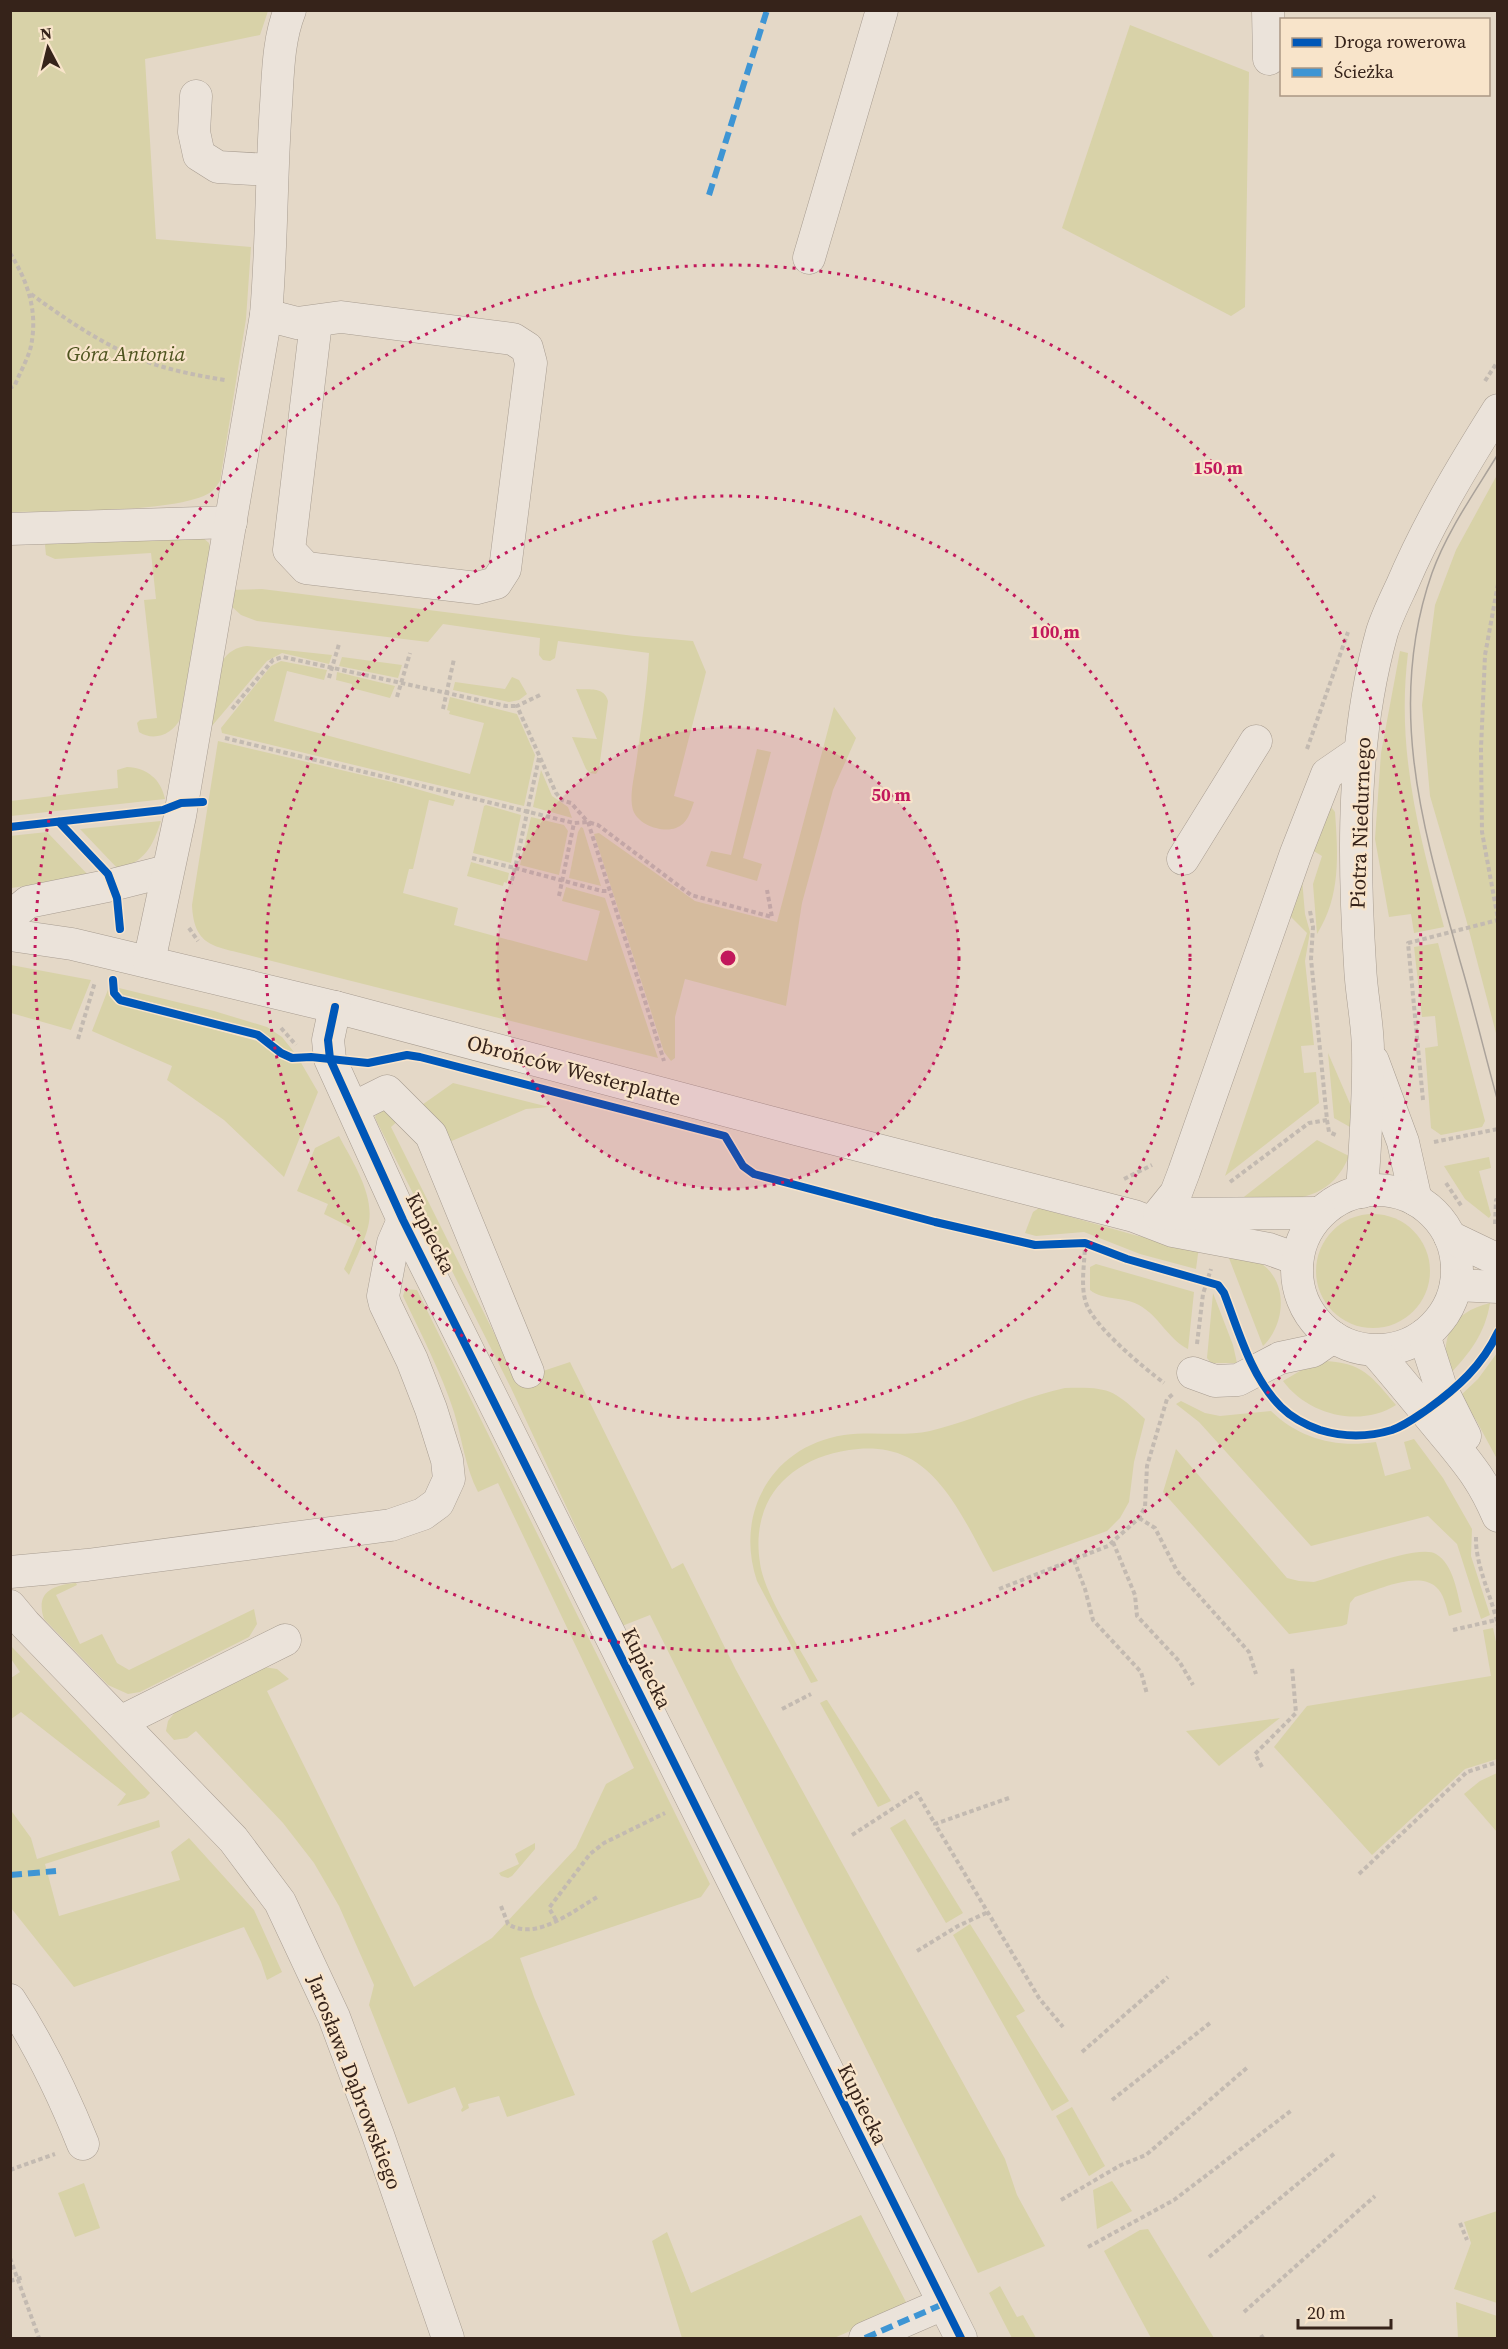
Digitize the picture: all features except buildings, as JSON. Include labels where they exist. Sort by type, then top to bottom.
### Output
[{"type":"street","points":[[149,962],[180,816],[266,315],[271,255],[271,170],[279,59],[285,24],[290,10]]},
{"type":"street","points":[[809,258],[882,10]]},
{"type":"street","points":[[1268,10],[1269,59]]},
{"type":"street","points":[[196,96],[194,132],[199,155],[218,167],[271,170]]},
{"type":"street","points":[[266,315],[297,323],[341,317],[513,339],[527,348],[531,363],[505,568],[496,583],[477,588],[306,568],[289,550],[316,322]]},
{"type":"street","name":"Piotra Niedurnego","points":[[1362,1192],[1368,1049],[1356,889],[1359,752],[1369,688],[1383,630],[1420,543],[1460,470],[1497,410]]},
{"type":"street","points":[[10,529],[231,522]]},
{"type":"street","points":[[1183,859],[1256,741]]},
{"type":"street","points":[[1147,1215],[1176,1192],[1296,853],[1327,774],[1359,752]]},
{"type":"street","points":[[10,917],[28,902],[112,885],[167,870]]},
{"type":"street","name":"Obrońców Westerplatte","points":[[10,935],[72,944],[335,1007],[796,1129],[1147,1215],[1218,1225],[1319,1213]]},
{"type":"street","name":"Kupiecka","points":[[335,1007],[328,1040],[330,1059],[403,1220],[961,2338]]},
{"type":"street","name":"Piotra Niedurnego","points":[[1368,1049],[1402,1142],[1416,1200]]},
{"type":"street","points":[[352,1108],[387,1091],[430,1135],[528,1372]]},
{"type":"street","points":[[1387,1191],[1416,1200],[1436,1215],[1450,1237],[1457,1260],[1456,1285],[1448,1308],[1424,1335],[1407,1345],[1375,1351],[1350,1346],[1333,1337],[1318,1325],[1304,1307],[1299,1288],[1298,1259],[1305,1234],[1319,1213],[1333,1203],[1362,1192],[1387,1191]]},
{"type":"street","points":[[10,1572],[87,1565],[391,1524],[423,1514],[438,1503],[448,1479],[447,1460],[412,1360],[383,1296],[393,1243],[403,1220]]},
{"type":"street","name":"Obrońców Westerplatte","points":[[1218,1225],[1269,1249],[1298,1259]]},
{"type":"street","points":[[1450,1237],[1497,1260]]},
{"type":"street","points":[[1456,1285],[1497,1287]]},
{"type":"street","points":[[1280,1358],[1294,1323],[1304,1307]]},
{"type":"street","points":[[1424,1335],[1441,1388],[1463,1431],[1474,1468]]},
{"type":"street","points":[[1180,1378],[1238,1380],[1280,1358],[1313,1351],[1333,1337]]},
{"type":"street","points":[[1375,1351],[1474,1468],[1490,1497],[1487,1525]]},
{"type":"street","name":"Jarosława Dąbrowskiego","points":[[10,1606],[233,1839],[280,1902],[334,2017],[378,2135],[448,2338]]},
{"type":"street","points":[[120,1722],[285,1640]]},
{"type":"street","points":[[10,2000],[31,2032],[61,2089],[83,2145]]},
{"type":"street","points":[[865,2338],[943,2304]]},
{"type":"path","points":[[10,253],[31,294],[33,318],[31,347],[15,385],[10,388]]},
{"type":"path","points":[[31,294],[100,340],[136,357],[173,370],[229,381]]},
{"type":"path","points":[[1424,1109],[1408,943],[1497,919],[1482,832],[1481,749],[1485,655],[1497,584]]},
{"type":"path","points":[[329,678],[339,644]]},
{"type":"path","points":[[397,697],[411,653]]},
{"type":"path","points":[[228,714],[278,657],[506,706],[517,706],[540,695]]},
{"type":"path","points":[[443,709],[454,659]]},
{"type":"path","points":[[517,706],[556,793],[562,800],[571,803],[588,822],[665,1064]]},
{"type":"path","points":[[215,736],[574,823],[588,822],[598,825],[691,895],[772,917],[767,890]]},
{"type":"path","points":[[511,884],[540,757]]},
{"type":"path","points":[[559,897],[574,823]]},
{"type":"path","points":[[472,858],[609,891]]},
{"type":"path","points":[[78,1039],[97,976]]},
{"type":"path","points":[[1085,1243],[1083,1285],[1085,1302],[1090,1312],[1111,1336],[1148,1371],[1180,1378],[1214,1259],[1224,1186],[1309,1123],[1327,1120]]},
{"type":"path","points":[[1428,1143],[1497,1129]]},
{"type":"path","points":[[1443,1177],[1461,1206],[1468,1211]]},
{"type":"path","points":[[1485,1222],[1496,1228],[1497,1200]]},
{"type":"path","points":[[999,1589],[1108,1546],[1139,1518],[1145,1507],[1147,1466],[1167,1399]]},
{"type":"path","points":[[1139,1518],[1155,1528],[1177,1571],[1249,1652],[1256,1674]]},
{"type":"path","points":[[1487,1525],[1476,1554],[1487,1583],[1497,1626]]},
{"type":"path","points":[[1113,1542],[1135,1595],[1137,1616],[1179,1661],[1193,1686]]},
{"type":"path","points":[[1074,1560],[1093,1620],[1141,1672],[1147,1694]]},
{"type":"path","points":[[1453,1630],[1496,1620]]},
{"type":"path","points":[[1262,1767],[1255,1754],[1296,1713],[1292,1667]]},
{"type":"path","points":[[782,1708],[810,1694]]},
{"type":"path","points":[[1359,1874],[1467,1772],[1497,1762]]},
{"type":"path","points":[[852,1835],[917,1793],[1039,1998],[1063,2027]]},
{"type":"path","points":[[935,1824],[1009,1798]]},
{"type":"path","points":[[556,1920],[549,1908],[590,1854],[604,1843],[646,1822]]},
{"type":"path","points":[[501,1906],[508,1924],[522,1931],[538,1929],[599,1896]]},
{"type":"path","points":[[917,1952],[958,1926],[988,1912]]},
{"type":"path","points":[[1082,2052],[1168,1977]]},
{"type":"path","points":[[1112,2100],[1210,2023]]},
{"type":"path","points":[[1061,2200],[1121,2165],[1146,2155],[1250,2066]]},
{"type":"path","points":[[1088,2247],[1174,2200],[1292,2110]]},
{"type":"path","points":[[10,2170],[83,2145]]},
{"type":"path","points":[[1209,2257],[1335,2153]]},
{"type":"path","points":[[1244,2312],[1375,2196]]},
{"type":"path","points":[[1460,2223],[1467,2240]]},
{"type":"path","points":[[10,2258],[39,2338]]},
{"type":"path","points":[[10,2281],[24,2277]]},
{"type":"green space","name":"Góra Antonia","points":[[10,11],[268,11],[260,35],[145,59],[156,239],[251,247],[246,319],[220,481],[211,492],[195,499],[173,504],[115,510],[11,512]]},
{"type":"green space","points":[[1130,25],[1249,72],[1245,307],[1231,316],[1062,228]]},
{"type":"green space","points":[[1497,475],[1497,1037],[1430,796],[1422,705],[1435,605],[1456,550]]},
{"type":"green space","points":[[202,537],[209,543],[210,549],[180,719],[173,729],[162,735],[145,735],[139,732],[137,723],[140,720],[157,718],[144,600],[156,599],[151,553],[55,559],[46,555],[45,545],[48,541]]},
{"type":"green space","points":[[262,589],[634,636],[693,641],[706,672],[674,796],[694,802],[688,817],[676,828],[664,829],[645,824],[633,810],[632,787],[644,708],[649,653],[558,641],[555,658],[550,661],[543,660],[539,655],[540,638],[443,624],[428,642],[257,621],[241,615],[230,605],[231,590]]},
{"type":"green space","points":[[247,646],[332,655],[329,664],[282,653],[267,661],[211,727],[222,662],[233,651]]},
{"type":"green space","points":[[1400,651],[1408,653],[1405,724],[1412,792],[1426,859],[1444,927],[1414,933],[1411,914],[1389,917],[1375,839],[1381,753]]},
{"type":"green space","points":[[342,657],[402,665],[398,678],[339,666]]},
{"type":"green space","points":[[281,661],[327,670],[324,680],[287,671],[274,721],[470,774],[484,723],[449,714],[450,711],[447,710],[450,697],[517,714],[535,755],[524,806],[222,733],[221,728],[271,666]]},
{"type":"green space","points":[[337,672],[395,686],[390,698],[352,688],[352,684],[336,680]]},
{"type":"green space","points":[[512,677],[519,680],[527,694],[519,700],[509,702],[453,690],[455,682],[505,689]]},
{"type":"green space","points":[[576,689],[600,691],[608,701],[599,769],[596,774],[586,769],[572,737],[597,739]]},
{"type":"green space","points":[[834,707],[856,738],[833,790],[802,903],[786,1006],[685,979],[675,1017],[675,1058],[671,1061],[664,1052],[594,834],[599,833],[695,901],[777,922]]},
{"type":"green space","points":[[218,741],[392,782],[455,800],[453,806],[429,800],[413,869],[409,869],[403,893],[458,908],[454,925],[587,961],[600,911],[562,901],[566,887],[605,898],[658,1058],[228,950],[203,938],[197,930],[192,905]]},
{"type":"green space","points":[[757,749],[771,752],[743,858],[762,864],[757,881],[706,866],[711,851],[731,855]]},
{"type":"green space","points":[[127,767],[147,772],[152,776],[160,786],[165,799],[11,816],[11,801],[118,788],[117,770]]},
{"type":"green space","points":[[541,770],[552,796],[568,807],[572,818],[533,807]]},
{"type":"green space","points":[[486,805],[521,815],[511,863],[473,853]]},
{"type":"green space","points":[[1331,807],[1335,812],[1336,875],[1330,905],[1317,934],[1313,884],[1322,856],[1312,850]]},
{"type":"green space","points":[[531,817],[564,825],[568,831],[559,875],[520,865]]},
{"type":"green space","points":[[161,821],[147,852],[119,870],[80,829]]},
{"type":"green space","points":[[581,827],[583,828],[601,886],[569,878]]},
{"type":"green space","points":[[47,832],[90,877],[11,888],[10,836]]},
{"type":"green space","points":[[471,862],[509,873],[507,883],[504,882],[503,886],[467,876]]},
{"type":"green space","points":[[1302,879],[1305,914],[1310,932],[1305,961],[1314,1045],[1301,1046],[1304,1073],[1316,1072],[1319,1103],[1225,1176],[1307,933],[1289,915]]},
{"type":"green space","points":[[1438,943],[1485,1121],[1482,1127],[1441,1135],[1431,1128],[1425,1048],[1438,1046],[1435,1016],[1422,1017],[1414,947]]},
{"type":"green space","points":[[11,965],[91,980],[71,1030],[11,1013]]},
{"type":"green space","points":[[109,987],[109,995],[116,1002],[257,1041],[280,1059],[300,1061],[318,1092],[284,1177],[224,1120],[167,1080],[172,1066],[92,1031]]},
{"type":"green space","points":[[119,988],[214,1011],[267,1027],[282,1037],[294,1052],[283,1049],[258,1030],[120,994]]},
{"type":"green space","points":[[1328,1053],[1354,1113],[1357,1131],[1334,1118]]},
{"type":"green space","points":[[453,1083],[549,1107],[526,1109],[447,1143],[412,1112]]},
{"type":"green space","points":[[387,1109],[400,1119],[391,1127],[519,1383],[543,1371],[570,1362],[672,1569],[683,1563],[736,1670],[1005,2159],[1017,2195],[1045,2246],[978,2273],[650,1615],[622,1626],[511,1388],[377,1122],[375,1117],[377,1112]]},
{"type":"green space","points":[[339,1136],[362,1180],[370,1215],[362,1245],[349,1275],[344,1269],[360,1232],[324,1214],[328,1204],[297,1191],[315,1148]]},
{"type":"green space","points":[[1317,1140],[1349,1156],[1330,1184],[1304,1197],[1240,1200]]},
{"type":"green space","points":[[1489,1157],[1491,1168],[1479,1171],[1491,1215],[1489,1218],[1465,1199],[1444,1166]]},
{"type":"green space","points":[[1039,1208],[1138,1236],[1199,1246],[1196,1269],[1140,1254],[1084,1232],[1036,1236],[1025,1233],[1033,1212]]},
{"type":"green space","points":[[1373,1214],[1395,1218],[1414,1230],[1426,1249],[1430,1271],[1426,1293],[1414,1312],[1395,1324],[1373,1328],[1351,1324],[1332,1312],[1320,1293],[1316,1271],[1320,1249],[1332,1230],[1351,1218]]},
{"type":"green space","points":[[1227,1253],[1255,1260],[1266,1267],[1279,1288],[1281,1300],[1277,1325],[1263,1346]]},
{"type":"green space","points":[[1096,1264],[1194,1292],[1188,1349],[1139,1305],[1127,1300],[1101,1296],[1090,1290],[1090,1267]]},
{"type":"green space","points":[[405,1289],[417,1290],[710,1884],[701,1897],[520,1958],[575,2095],[507,2117],[499,2096],[468,2104],[469,2108],[462,2112],[463,2107],[455,2087],[408,2104],[369,2005],[374,1985],[339,1906],[314,1863],[283,1823],[196,1731],[187,1738],[174,1740],[166,1731],[168,1721],[176,1711],[264,1667],[277,1669],[289,1679],[267,1691],[414,1987],[492,1938],[576,1848],[606,1784],[634,1768],[498,1483],[478,1492],[470,1473],[449,1397],[403,1296]]},
{"type":"green space","points":[[1213,1293],[1233,1345],[1237,1363],[1211,1363],[1207,1358]]},
{"type":"green space","points":[[1490,1303],[1488,1314],[1475,1343],[1448,1376],[1446,1350],[1447,1338],[1451,1329],[1465,1313]]},
{"type":"green space","points":[[1497,1353],[1497,1459],[1476,1420],[1459,1397],[1478,1379]]},
{"type":"green space","points":[[1322,1361],[1347,1364],[1357,1368],[1380,1386],[1396,1405],[1367,1416],[1335,1414],[1320,1410],[1306,1402],[1283,1381],[1310,1365]]},
{"type":"green space","points":[[1065,1388],[1092,1388],[1110,1392],[1125,1401],[1145,1419],[1134,1462],[1129,1502],[1120,1518],[1107,1531],[993,1572],[967,1524],[935,1478],[922,1466],[900,1454],[886,1450],[864,1449],[828,1455],[808,1463],[778,1486],[761,1520],[758,1540],[760,1563],[768,1591],[818,1681],[811,1683],[757,1581],[751,1556],[751,1531],[755,1508],[765,1487],[779,1468],[797,1453],[819,1442],[844,1435],[909,1434],[930,1431]]},
{"type":"green space","points":[[1181,1401],[1205,1413],[1220,1416],[1271,1411],[1282,1421],[1306,1435],[1333,1442],[1361,1444],[1376,1442],[1385,1476],[1411,1469],[1404,1442],[1414,1439],[1443,1478],[1472,1529],[1471,1556],[1490,1615],[1481,1619],[1457,1544],[1428,1516],[1311,1546],[1199,1422],[1176,1404]]},
{"type":"green space","points":[[1176,1449],[1287,1578],[1314,1582],[1396,1556],[1427,1552],[1436,1554],[1447,1565],[1454,1580],[1462,1612],[1449,1616],[1443,1597],[1436,1587],[1428,1582],[1408,1581],[1355,1597],[1350,1603],[1347,1624],[1289,1634],[1163,1492]]},
{"type":"green space","points":[[76,1583],[77,1585],[56,1595],[80,1644],[102,1634],[117,1663],[129,1670],[254,1609],[257,1624],[249,1637],[140,1692],[128,1694],[108,1685],[44,1619],[42,1602],[44,1596],[53,1588]]},
{"type":"green space","points":[[1493,1628],[1498,1651],[1497,1759],[1465,1769],[1372,1855],[1274,1747],[1307,1706],[1491,1676],[1483,1630]]},
{"type":"green space","points":[[11,1646],[150,1793],[145,1798],[117,1806],[126,1794],[21,1712],[11,1719],[11,1678],[20,1672],[11,1659]]},
{"type":"green space","points":[[827,1700],[891,1801],[878,1807],[820,1703]]},
{"type":"green space","points":[[1280,1718],[1219,1766],[1186,1731]]},
{"type":"green space","points":[[1497,1773],[1497,1832],[1464,1794],[1480,1781]]},
{"type":"green space","points":[[10,1809],[31,1838],[37,1859],[159,1820],[160,1827],[45,1864],[59,1916],[180,1880],[171,1852],[189,1838],[254,1910],[282,1972],[267,1980],[244,1927],[74,1987],[11,1908]]},
{"type":"green space","points":[[905,1819],[963,1913],[946,1923],[890,1828]]},
{"type":"green space","points":[[535,1843],[535,1849],[512,1876],[508,1878],[501,1876],[499,1873],[519,1864],[515,1854]]},
{"type":"green space","points":[[970,1924],[1025,2011],[1016,2016],[1069,2101],[1052,2111],[953,1935]]},
{"type":"green space","points":[[1072,2107],[1105,2166],[1089,2176],[1056,2116]]},
{"type":"green space","points":[[1112,2181],[1132,2211],[1097,2229],[1093,2190]]},
{"type":"green space","points":[[84,2183],[100,2228],[75,2237],[58,2193]]},
{"type":"green space","points":[[1498,2211],[1497,2303],[1454,2289],[1471,2243],[1464,2222]]},
{"type":"green space","points":[[861,2215],[908,2306],[834,2338],[682,2338],[652,2241],[667,2232],[691,2293]]},
{"type":"green space","points":[[1148,2229],[1214,2338],[1151,2338],[1104,2251],[1140,2230]]},
{"type":"green space","points":[[1000,2286],[1017,2317],[1023,2315],[1036,2338],[1012,2338],[989,2293]]},
{"type":"green space","points":[[1456,2302],[1497,2316],[1497,2338],[1458,2338]]},
{"type":"tram line","points":[[1498,454],[1453,527],[1438,557],[1418,623],[1411,672],[1411,721],[1415,769],[1423,817],[1498,1102]]},
{"type":"marked path","points":[[709,195],[767,10]]},
{"type":"marked path","points":[[10,1875],[56,1871]]},
{"type":"marked path","points":[[865,2338],[943,2304]]},
{"type":"cycle path","points":[[10,827],[163,810],[181,803],[203,802]]},
{"type":"cycle path","points":[[59,822],[108,874],[117,898],[120,929]]},
{"type":"cycle path","points":[[113,980],[114,993],[120,1000],[258,1035],[281,1053],[292,1058],[311,1057],[368,1063],[407,1055],[420,1057],[725,1136],[743,1166],[754,1174],[935,1222],[1035,1245],[1085,1243],[1127,1259],[1218,1285],[1224,1293],[1254,1368],[1271,1395],[1294,1418],[1320,1430],[1347,1435],[1365,1435],[1392,1430],[1406,1423],[1439,1401],[1459,1384],[1476,1366],[1498,1332]]},
{"type":"cycle path","points":[[335,1007],[328,1040],[330,1059],[403,1220],[961,2338]]}]
